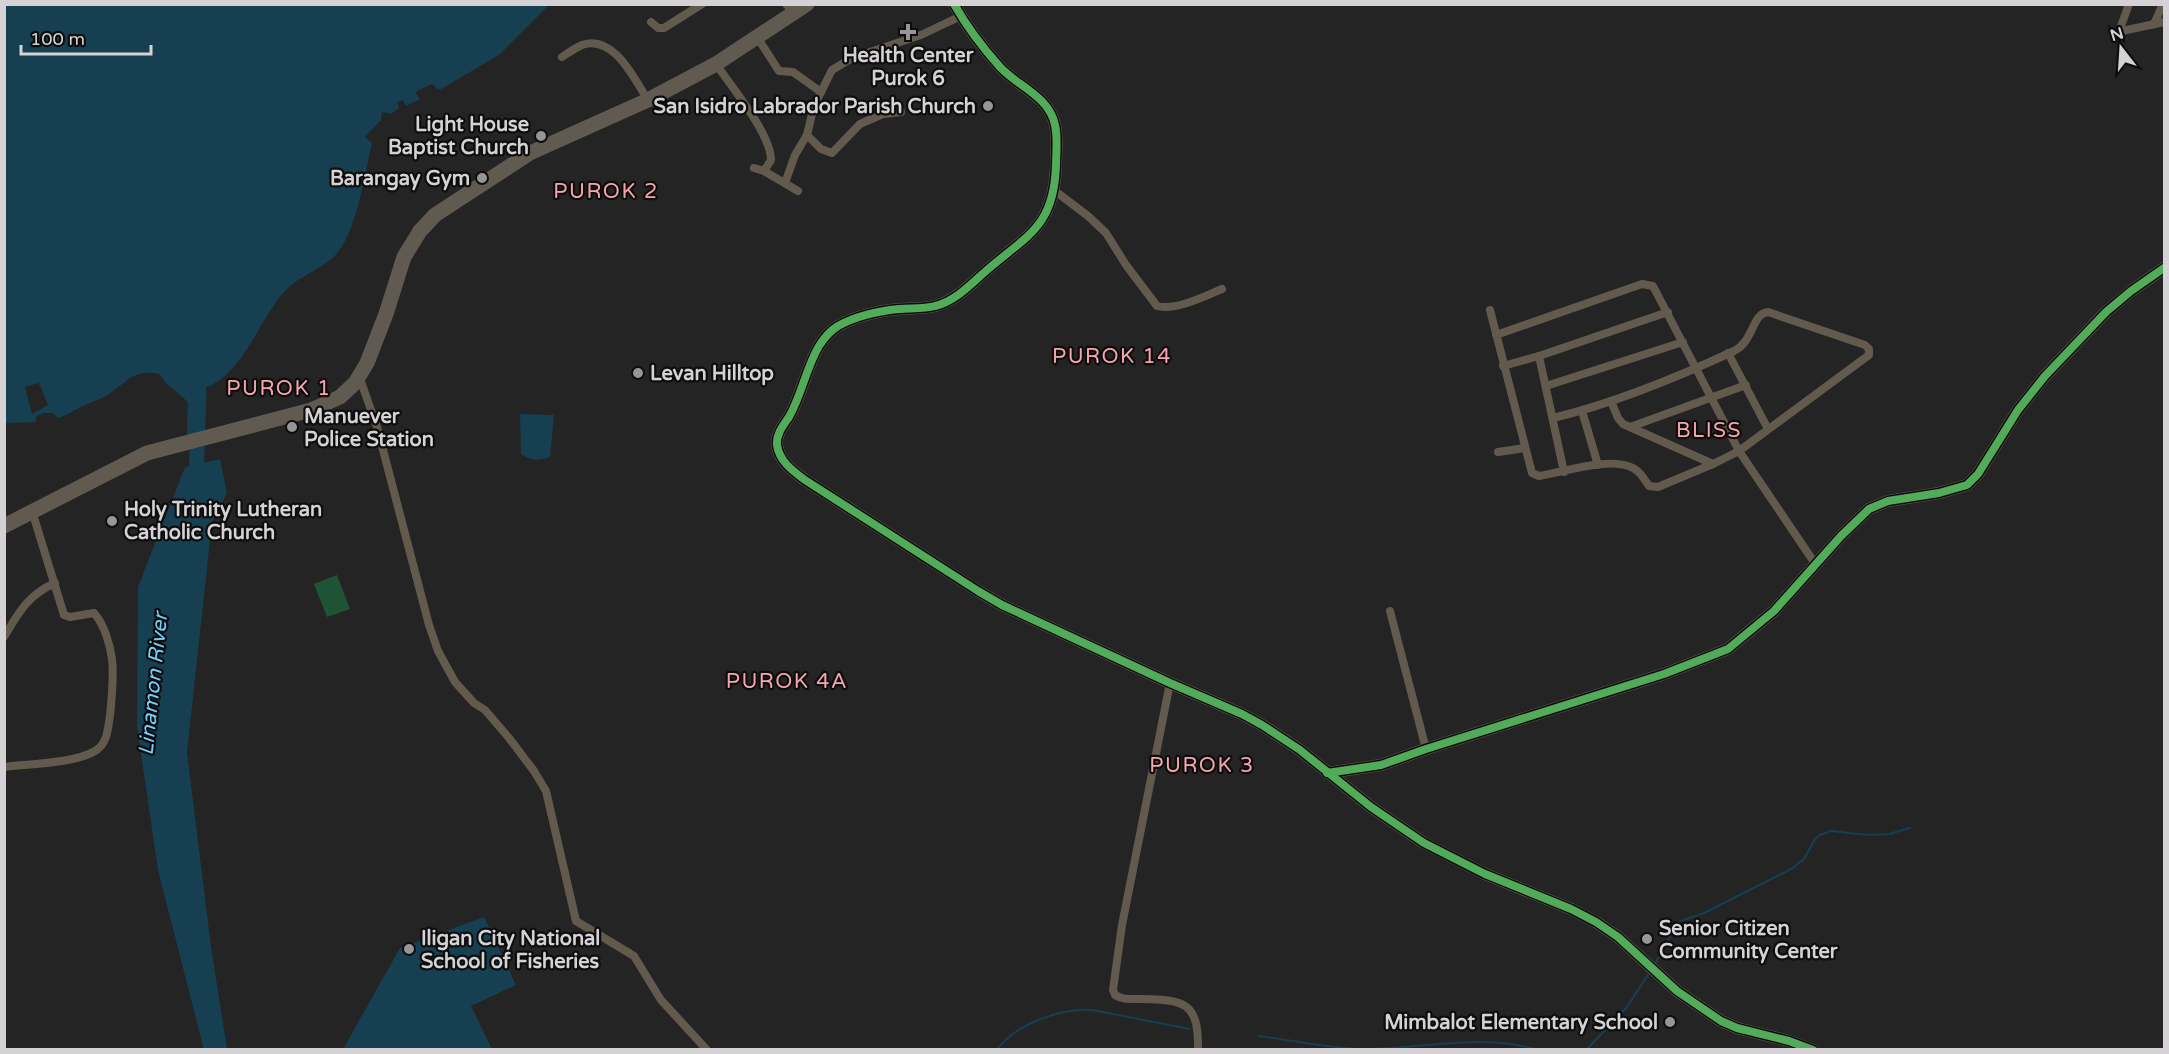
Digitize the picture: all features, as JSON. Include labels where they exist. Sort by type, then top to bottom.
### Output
[{"type":"highway","points":[[4,525],[158,448],[329,403],[349,391],[367,363],[404,257],[420,231],[435,215],[530,153],[648,100],[716,64],[757,37],[796,7]]},
{"type":"street","points":[[651,22],[658,28],[664,28],[702,4]]},
{"type":"street","points":[[954,4],[969,29],[1001,68],[1017,83],[1035,94],[1053,117],[1057,139],[1055,191],[1048,212],[1038,226],[951,300],[933,307],[886,310],[849,321],[831,332],[817,350],[796,402],[779,432],[777,445],[784,460],[805,480],[978,591],[1170,683],[1242,714],[1300,750],[1390,821],[1424,843],[1485,874],[1571,909],[1618,937],[1677,991],[1721,1021],[1737,1028],[1789,1041],[1813,1050]]},
{"type":"street","points":[[2129,4],[2121,26],[2122,31],[2164,22]]},
{"type":"street","points":[[2154,24],[2163,4]]},
{"type":"street","points":[[785,183],[795,155],[807,135],[814,106],[832,70],[841,63],[921,35],[961,16]]},
{"type":"street","points":[[757,37],[779,71],[793,72],[821,92]]},
{"type":"street","points":[[562,57],[583,45],[603,45],[619,57],[648,100]]},
{"type":"street","points":[[716,64],[766,141],[771,156],[764,171]]},
{"type":"street","points":[[807,135],[821,149],[832,153],[860,124],[883,114],[901,112]]},
{"type":"street","points":[[754,168],[764,171],[798,191]]},
{"type":"street","points":[[1055,191],[1106,233],[1126,265],[1157,306],[1186,303],[1222,289]]},
{"type":"street","points":[[1327,773],[1381,765],[1426,748],[1664,674],[1728,649],[1774,611],[1869,509],[1878,504],[1940,493],[1967,485],[1978,474],[2045,376],[2106,312],[2164,268]]},
{"type":"street","points":[[1496,335],[1642,285],[1653,286],[1739,450],[1815,565]]},
{"type":"street","points":[[1490,310],[1503,366],[1535,476],[1598,465],[1625,465],[1635,469],[1648,486],[1653,487],[1713,464],[1739,450],[1869,355],[1869,349],[1865,345],[1768,312],[1760,314],[1743,346],[1697,369],[1582,411],[1553,418]]},
{"type":"street","points":[[1503,366],[1668,312]]},
{"type":"street","points":[[1546,386],[1683,342]]},
{"type":"street","points":[[1728,353],[1768,429]]},
{"type":"street","points":[[1539,356],[1564,472]]},
{"type":"street","points":[[359,376],[377,427],[429,625],[438,651],[454,682],[474,703],[485,710],[509,738],[546,791],[576,921],[634,956],[661,1000],[707,1050]]},
{"type":"street","points":[[1630,427],[1746,385]]},
{"type":"street","points":[[1611,401],[1621,422],[1713,464]]},
{"type":"street","points":[[1582,411],[1598,465]]},
{"type":"street","points":[[1498,452],[1525,447]]},
{"type":"street","points":[[4,767],[73,758],[92,753],[105,740],[112,673],[107,640],[94,613],[70,618],[64,615],[32,512]]},
{"type":"street","points":[[4,637],[22,607],[31,597],[55,582]]},
{"type":"street","points":[[1390,611],[1426,748]]},
{"type":"street","points":[[1170,683],[1122,924],[1113,990],[1115,995],[1123,999],[1163,999],[1176,1001],[1189,1007],[1194,1017],[1198,1050]]},
{"type":"green space","points":[[337,575],[350,609],[327,617],[314,584]]},
{"type":"water","points":[[5,5],[549,5],[499,55],[441,89],[432,84],[415,92],[420,99],[406,106],[403,100],[397,102],[399,108],[391,114],[382,112],[381,120],[365,137],[372,143],[355,215],[345,242],[333,258],[286,290],[246,350],[223,377],[209,386],[192,390],[203,394],[204,432],[187,436],[188,402],[159,374],[150,373],[132,377],[106,396],[62,417],[58,418],[53,413],[43,413],[36,417],[36,422],[5,423]],"holes":[[[39,383],[48,405],[32,414],[25,387]]]},
{"type":"water","points":[[520,414],[554,415],[550,457],[535,460],[521,454]]},
{"type":"water","points":[[220,459],[227,493],[212,522],[187,752],[211,947],[227,1049],[204,1050],[158,870],[137,726],[138,587],[185,467]]},
{"type":"water","points":[[484,917],[516,985],[471,1006],[492,1049],[343,1049],[400,948]]},
{"type":"waterway","name":"Linamon River","points":[[196,483],[199,390]]},
{"type":"waterway","points":[[1654,966],[1678,922],[1704,913],[1793,868],[1804,859],[1815,839],[1820,835],[1831,831],[1869,835],[1889,834],[1910,828]]},
{"type":"waterway","points":[[1586,1050],[1627,1007],[1649,973]]},
{"type":"waterway","points":[[997,1050],[1015,1032],[1027,1025],[1053,1015],[1080,1010],[1092,1010],[1190,1029]]},
{"type":"waterway","points":[[1259,1036],[1322,1046],[1360,1049],[1494,1042],[1538,1050]]},
{"type":"cycle path","points":[[954,4],[993,59],[1007,74],[1032,92],[1052,115],[1057,145],[1054,186],[1050,202],[1044,216],[1027,237],[950,300],[931,307],[868,314],[845,322],[830,332],[815,354],[789,417],[779,434],[778,451],[784,461],[805,480],[1002,605],[1242,714],[1300,750],[1371,807],[1424,843],[1485,874],[1571,909],[1596,922],[1618,937],[1677,991],[1721,1021],[1737,1028],[1789,1041],[1813,1050]]},
{"type":"cycle path","points":[[1327,773],[1381,765],[1664,674],[1728,649],[1774,611],[1841,536],[1869,509],[1888,501],[1939,493],[1967,485],[1978,474],[2018,410],[2045,376],[2106,312],[2164,268]]},
{"type":"place","name":"Health Center Purok 6","points":[[908,32]]},
{"type":"place","name":"San Isidro Labrador Parish Church","points":[[988,106]]},
{"type":"place","name":"Light House Baptist Church","points":[[541,136]]},
{"type":"place","name":"Barangay Gym","points":[[482,178]]},
{"type":"place","name":"Levan Hilltop","points":[[638,373]]},
{"type":"place","name":"Manuever Police Station","points":[[292,427]]},
{"type":"place","name":"Holy Trinity Lutheran Catholic Church","points":[[112,521]]},
{"type":"place","name":"Senior Citizen Community Center","points":[[1647,939]]},
{"type":"place","name":"Iligan City National School of Fisheries","points":[[409,949]]},
{"type":"place","name":"Mimbalot Elementary School","points":[[1670,1022]]},
{"type":"district","name":"PUROK 2","points":[[606,191]]},
{"type":"district","name":"PUROK 14","points":[[1112,356]]},
{"type":"district","name":"PUROK 1","points":[[279,388]]},
{"type":"district","name":"BLISS","points":[[1709,430]]},
{"type":"district","name":"PUROK 4A","points":[[787,681]]},
{"type":"district","name":"PUROK 3","points":[[1202,765]]}]
